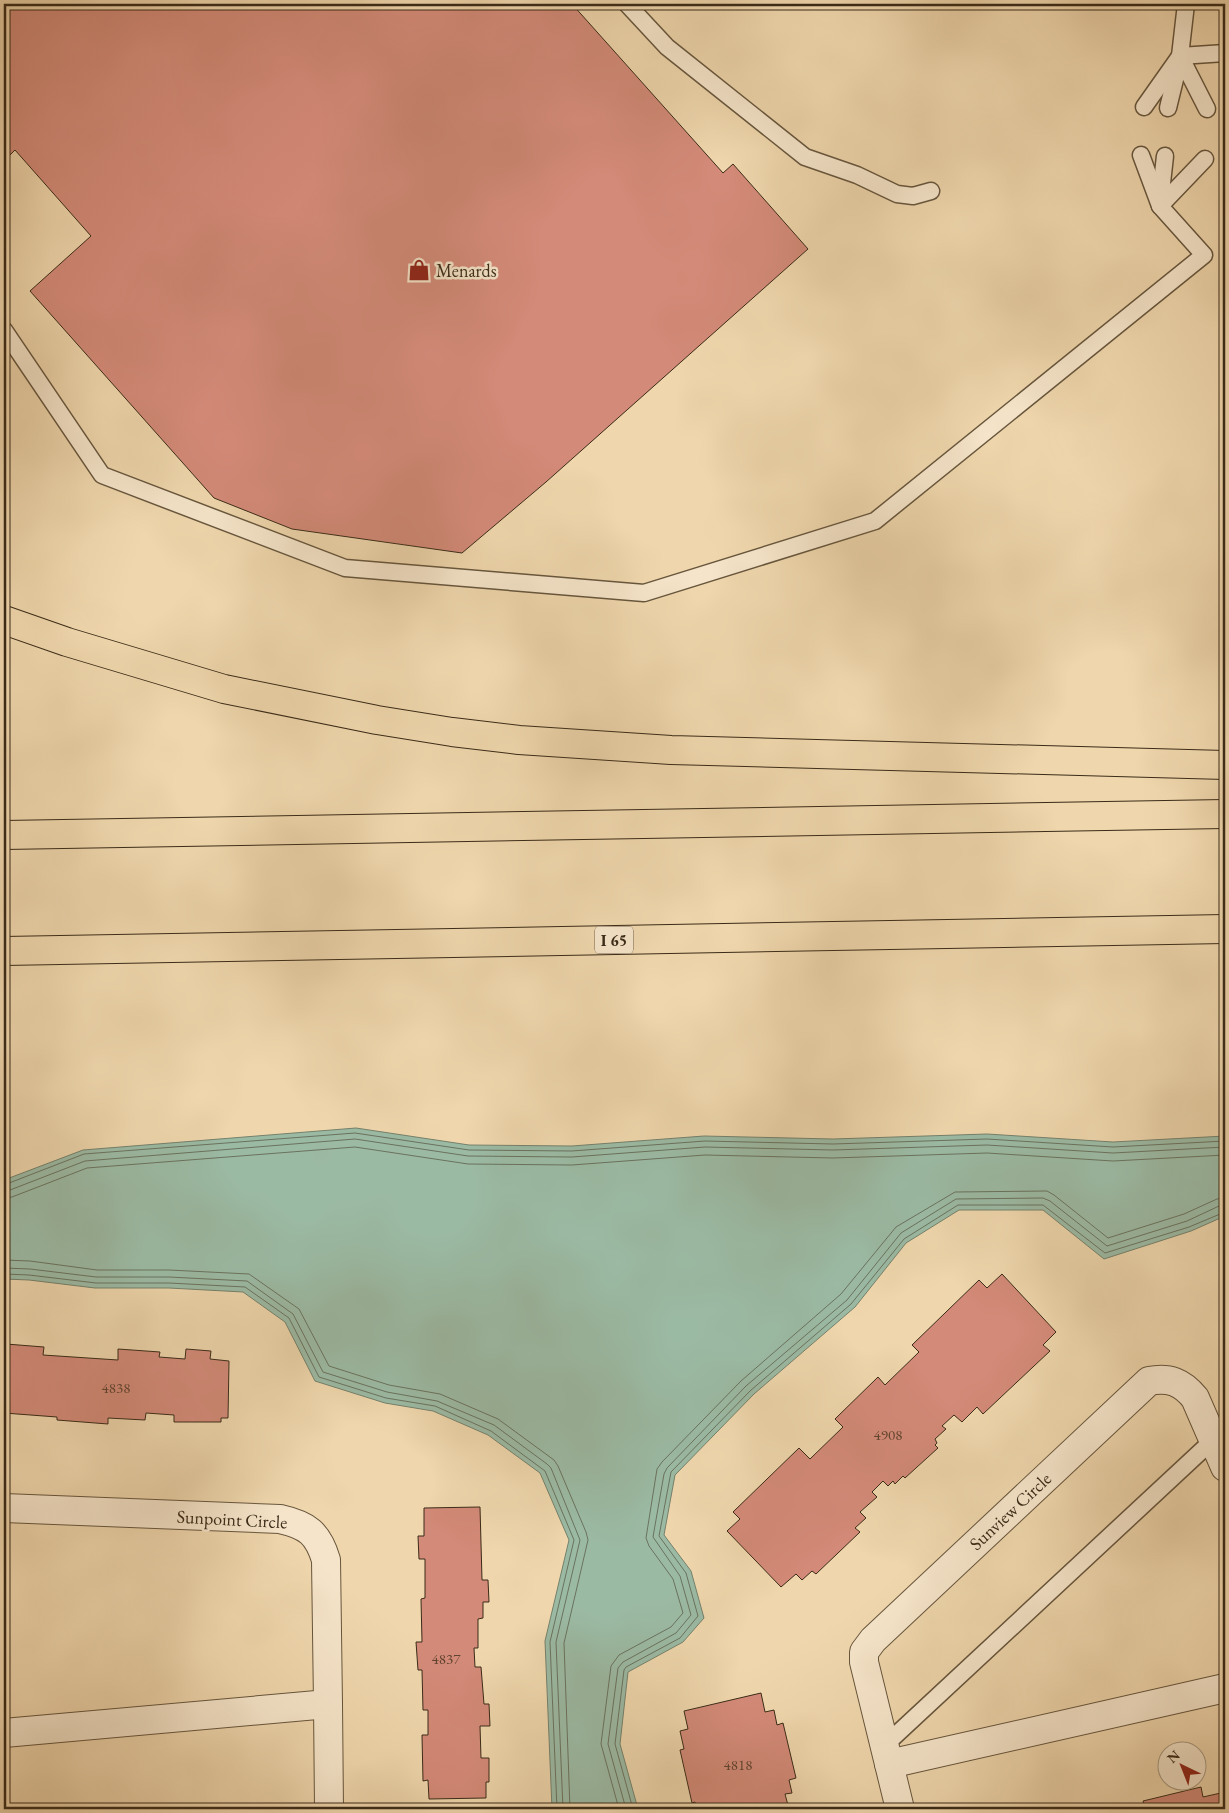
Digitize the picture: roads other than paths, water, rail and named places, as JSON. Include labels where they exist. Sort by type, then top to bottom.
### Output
[{"type":"highway","points":[[4,620],[67,642],[224,689],[376,720],[500,738],[671,750],[842,753],[1225,765]]},
{"type":"highway","points":[[4,835],[1225,814]]},
{"type":"highway","name":"I 65","points":[[4,951],[1225,929]]},
{"type":"street","name":"Sunview Circle","points":[[900,1809],[864,1662],[864,1652],[880,1633],[1149,1381],[1168,1380],[1185,1386],[1195,1398],[1225,1467]]},
{"type":"street","name":"Sunpoint Circle","points":[[4,1508],[280,1519],[303,1526],[312,1532],[319,1542],[326,1560],[329,1809]]},
{"type":"street","points":[[886,1755],[1225,1688]]},
{"type":"street","points":[[4,1733],[328,1704]]},
{"type":"lane","points":[[627,4],[667,47],[805,157],[857,175],[897,194],[913,196],[931,191]]},
{"type":"lane","points":[[1168,108],[1180,56],[1186,4]]},
{"type":"lane","points":[[1180,56],[1225,53]]},
{"type":"lane","points":[[1144,106],[1180,56]]},
{"type":"lane","points":[[1180,56],[1207,109]]},
{"type":"lane","points":[[4,330],[102,475],[345,568],[644,593],[875,520],[1204,255],[1160,206],[1141,155]]},
{"type":"lane","points":[[1160,206],[1165,156]]},
{"type":"lane","points":[[1160,206],[1205,159]]},
{"type":"lane","points":[[886,1755],[1213,1440]]},
{"type":"water","points":[[356,1128],[469,1145],[572,1146],[704,1136],[833,1139],[987,1134],[1113,1142],[1225,1136],[1225,1216],[1191,1231],[1104,1259],[1043,1210],[959,1210],[906,1243],[855,1307],[754,1394],[675,1475],[664,1535],[691,1571],[704,1618],[683,1642],[628,1672],[620,1744],[638,1809],[552,1809],[545,1641],[569,1540],[540,1473],[488,1435],[433,1411],[385,1403],[315,1381],[285,1322],[243,1292],[169,1288],[95,1288],[4,1279],[4,1180],[83,1150]]},
{"type":"place","name":"Menards","points":[[419,270]]}]
